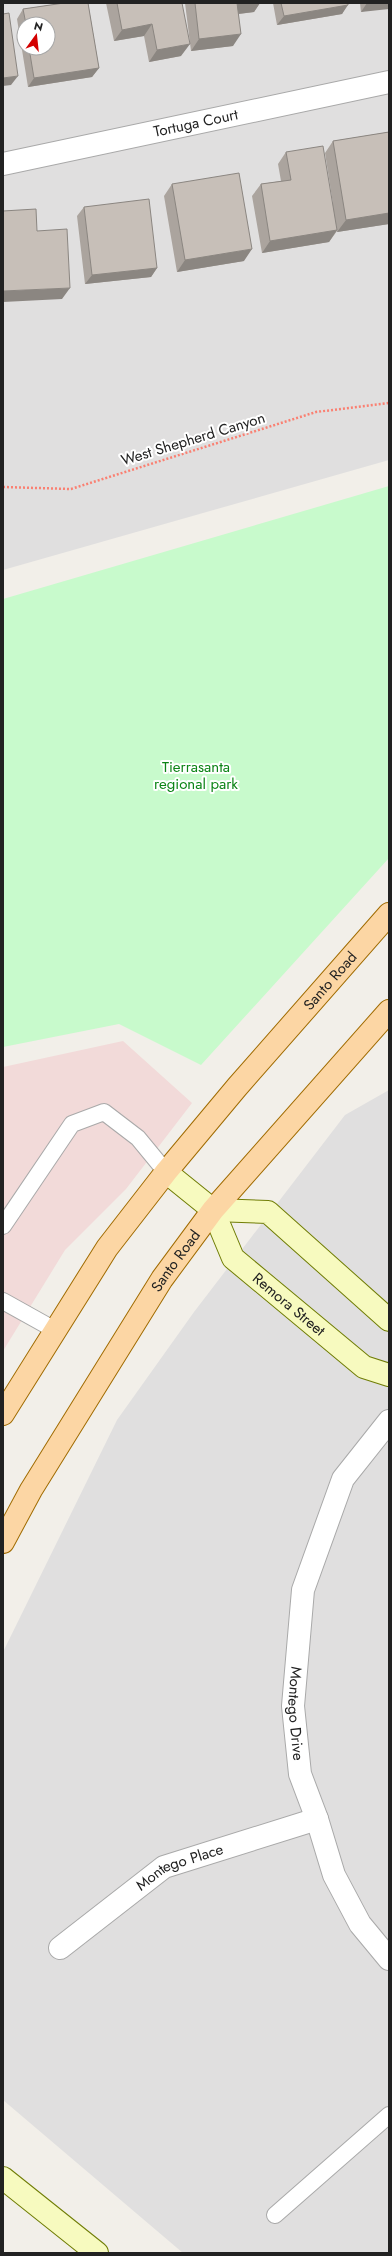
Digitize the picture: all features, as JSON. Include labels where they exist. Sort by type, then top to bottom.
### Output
[{"type":"main road","name":"Santo Road","points":[[3,1414],[107,1248],[166,1172],[242,1081],[389,914]]},
{"type":"main road","name":"Santo Road","points":[[3,1542],[35,1484],[158,1285],[213,1210],[389,1011]]},
{"type":"street","name":"Tortuga Court","points":[[3,164],[389,82]]},
{"type":"street","name":"Remora Street","points":[[166,1172],[213,1210],[233,1258],[364,1368],[389,1375]]},
{"type":"street","points":[[213,1210],[268,1212],[389,1320]]},
{"type":"street","name":"Montego Drive","points":[[389,1421],[343,1479],[303,1590],[293,1706],[300,1774],[317,1819],[334,1875],[360,1924],[389,1959]]},
{"type":"street","name":"Montego Place","points":[[60,1948],[164,1867],[317,1819]]},
{"type":"street","points":[[3,2178],[97,2253]]},
{"type":"lane","points":[[3,1226],[72,1124],[104,1112],[138,1138],[166,1172]]},
{"type":"lane","points":[[3,1301],[55,1330]]},
{"type":"lane","points":[[275,2215],[389,2115]]},
{"type":"path","name":"West Shepherd Canyon","points":[[3,487],[71,489],[316,412],[389,403]]},
{"type":"shaded area","points":[[3,3],[389,3],[389,460],[3,570]]},
{"type":"shaded area","points":[[123,1041],[192,1103],[126,1189],[65,1250],[3,1351],[3,1067]]},
{"type":"shaded area","points":[[389,1090],[389,2253],[183,2253],[3,2100],[3,1652],[117,1420],[194,1312],[345,1115]]},
{"type":"green space","name":"Tierrasanta regional park","points":[[389,486],[389,858],[201,1065],[119,1024],[3,1047],[3,599]]},
{"type":"building","points":[[64,3],[88,3],[99,68],[34,78],[30,56],[56,56],[56,16],[24,16],[23,9]]},
{"type":"building","points":[[117,3],[182,3],[190,44],[157,50],[152,24],[122,30]]},
{"type":"building","points":[[195,3],[237,3],[241,34],[199,39]]},
{"type":"building","points":[[281,3],[348,3],[348,5],[284,16]]},
{"type":"building","points":[[9,13],[18,76],[3,78],[3,14]]},
{"type":"building","points":[[389,132],[389,213],[346,220],[333,141]]},
{"type":"building","points":[[323,146],[337,230],[270,241],[261,184],[291,180],[286,152]]},
{"type":"building","points":[[239,173],[252,249],[185,260],[172,184]]},
{"type":"building","points":[[149,199],[157,268],[92,275],[84,207]]},
{"type":"building","points":[[36,209],[37,231],[67,229],[70,288],[3,291],[3,211]]}]
